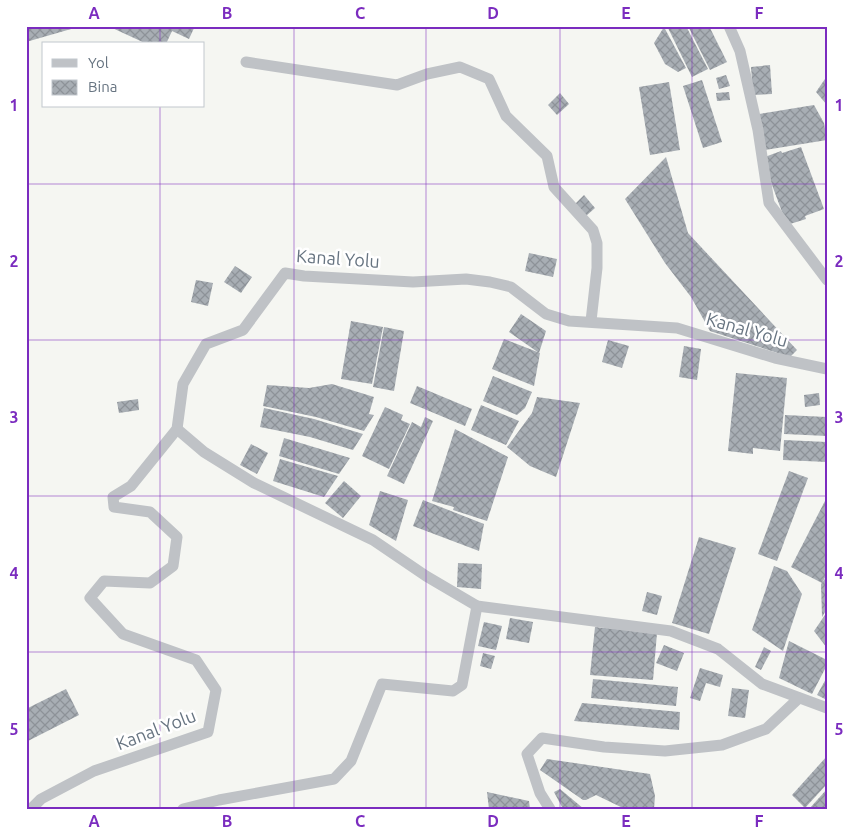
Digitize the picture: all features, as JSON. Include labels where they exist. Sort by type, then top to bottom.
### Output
[{"type":"street","points":[[729,26],[740,51],[758,130],[768,203],[827,280]]},
{"type":"street","points":[[246,62],[398,85],[426,74],[460,67],[488,78],[506,116],[547,156],[554,187],[593,230],[597,243],[591,321]]},
{"type":"street","name":"Kanal Yolu","points":[[31,809],[40,799],[94,772],[208,732],[216,690],[196,660],[123,634],[90,598],[104,582],[150,583],[173,566],[177,537],[150,512],[114,507],[113,497],[132,486],[177,429],[183,384],[206,344],[243,330],[285,273],[304,276],[413,282],[466,279],[490,282],[512,287],[546,314],[569,321],[677,328],[775,358],[827,369]]},
{"type":"street","points":[[177,429],[204,452],[254,483],[374,540],[426,576],[477,606],[671,631],[718,649],[762,684],[827,708]]},
{"type":"street","points":[[183,809],[220,800],[334,779],[351,761],[382,684],[453,691],[462,685],[477,606]]},
{"type":"street","points":[[550,809],[540,793],[527,754],[542,738],[665,751],[722,746],[766,729],[799,698]]},
{"type":"building","points":[[26,26],[78,26],[78,27],[26,42]]},
{"type":"building","points":[[108,26],[195,26],[189,39],[172,31],[167,42],[143,42]]},
{"type":"building","points":[[667,26],[686,26],[708,69],[692,77]]},
{"type":"building","points":[[688,26],[709,26],[727,62],[710,70]]},
{"type":"building","points":[[664,27],[686,68],[678,72],[665,64],[654,43]]},
{"type":"building","points":[[770,65],[772,94],[753,95],[751,67]]},
{"type":"building","points":[[726,75],[730,86],[719,89],[716,78]]},
{"type":"building","points":[[827,76],[827,105],[816,92]]},
{"type":"building","points":[[702,80],[722,142],[703,148],[683,86]]},
{"type":"building","points":[[669,82],[680,150],[650,155],[639,87]]},
{"type":"building","points":[[729,92],[730,100],[717,101],[716,93]]},
{"type":"building","points":[[560,93],[569,104],[557,115],[548,105]]},
{"type":"building","points":[[814,105],[824,123],[827,140],[765,150],[759,114]]},
{"type":"building","points":[[801,147],[824,209],[805,216],[806,219],[790,224],[785,220],[762,158],[781,151],[782,153]]},
{"type":"building","points":[[666,157],[688,233],[797,350],[790,357],[710,331],[691,297],[665,263],[625,199]]},
{"type":"building","points":[[584,195],[595,208],[586,216],[575,204]]},
{"type":"building","points":[[529,253],[557,259],[553,277],[525,271]]},
{"type":"building","points":[[235,266],[252,277],[241,293],[224,282]]},
{"type":"building","points":[[196,280],[213,283],[208,306],[191,302]]},
{"type":"building","points":[[521,314],[546,331],[539,353],[509,332]]},
{"type":"building","points":[[351,321],[383,327],[372,384],[341,379]]},
{"type":"building","points":[[384,327],[404,331],[394,391],[373,387]]},
{"type":"building","points":[[504,339],[540,353],[534,386],[492,369]]},
{"type":"building","points":[[608,340],[629,346],[622,368],[602,362]]},
{"type":"building","points":[[684,346],[701,349],[697,380],[679,377]]},
{"type":"building","points":[[736,373],[787,378],[780,451],[753,448],[753,454],[728,451]]},
{"type":"building","points":[[493,376],[532,392],[525,408],[517,415],[483,401]]},
{"type":"building","points":[[332,384],[374,397],[369,414],[374,415],[364,431],[316,417],[263,406],[267,385],[309,388]]},
{"type":"building","points":[[417,386],[472,409],[465,426],[410,403]]},
{"type":"building","points":[[819,393],[820,405],[805,407],[804,395]]},
{"type":"building","points":[[537,397],[580,403],[556,477],[530,466],[507,447],[532,413]]},
{"type":"building","points":[[138,399],[139,410],[119,413],[117,402]]},
{"type":"building","points":[[481,405],[519,421],[506,445],[471,430]]},
{"type":"building","points":[[385,407],[403,415],[401,420],[410,424],[389,469],[362,456]]},
{"type":"building","points":[[264,408],[314,419],[363,434],[353,450],[310,437],[260,427]]},
{"type":"building","points":[[785,415],[827,417],[827,436],[784,434]]},
{"type":"building","points":[[425,417],[433,421],[404,484],[387,476],[412,422],[421,427]]},
{"type":"building","points":[[455,429],[508,457],[487,521],[453,510],[454,507],[432,501]]},
{"type":"building","points":[[284,438],[350,458],[339,474],[279,456]]},
{"type":"building","points":[[784,440],[827,442],[827,462],[783,460]]},
{"type":"building","points":[[251,444],[268,453],[257,474],[240,465]]},
{"type":"building","points":[[280,459],[338,476],[324,497],[273,481]]},
{"type":"building","points":[[789,471],[808,478],[777,561],[758,554]]},
{"type":"building","points":[[344,481],[361,496],[343,518],[325,503]]},
{"type":"building","points":[[380,491],[408,500],[396,541],[369,525]]},
{"type":"building","points":[[827,497],[827,574],[822,583],[791,567]]},
{"type":"building","points":[[423,500],[484,524],[479,551],[413,526]]},
{"type":"building","points":[[699,537],[736,548],[709,634],[672,623]]},
{"type":"building","points":[[458,563],[482,564],[481,589],[457,587]]},
{"type":"building","points":[[774,566],[787,571],[802,594],[783,651],[752,630]]},
{"type":"building","points":[[827,576],[827,609],[822,617],[821,584]]},
{"type":"building","points":[[647,592],[662,596],[657,615],[642,611]]},
{"type":"building","points":[[827,612],[827,648],[814,631]]},
{"type":"building","points":[[510,618],[533,622],[529,643],[506,639]]},
{"type":"building","points":[[484,622],[502,626],[496,650],[478,646]]},
{"type":"building","points":[[595,627],[657,633],[653,680],[590,675]]},
{"type":"building","points":[[789,641],[827,660],[827,665],[812,694],[779,678]]},
{"type":"building","points":[[664,645],[684,653],[677,671],[656,663]]},
{"type":"building","points":[[764,647],[771,651],[761,670],[755,667]]},
{"type":"building","points":[[483,653],[495,656],[491,669],[480,666]]},
{"type":"building","points":[[700,668],[723,675],[720,687],[706,683],[700,701],[690,698]]},
{"type":"building","points":[[827,677],[827,700],[817,695]]},
{"type":"building","points":[[593,679],[678,687],[676,706],[591,698]]},
{"type":"building","points":[[732,688],[749,690],[745,718],[728,716]]},
{"type":"building","points":[[66,689],[79,715],[26,742],[26,709]]},
{"type":"building","points":[[582,703],[680,712],[679,730],[574,721]]},
{"type":"building","points":[[827,756],[827,784],[805,808],[792,795]]},
{"type":"building","points":[[547,759],[650,774],[655,796],[654,809],[625,809],[596,795],[583,800],[540,770]]},
{"type":"building","points":[[560,789],[584,809],[563,809],[554,792]]},
{"type":"building","points":[[827,789],[827,809],[809,809]]},
{"type":"building","points":[[487,792],[529,801],[530,809],[489,809]]}]
